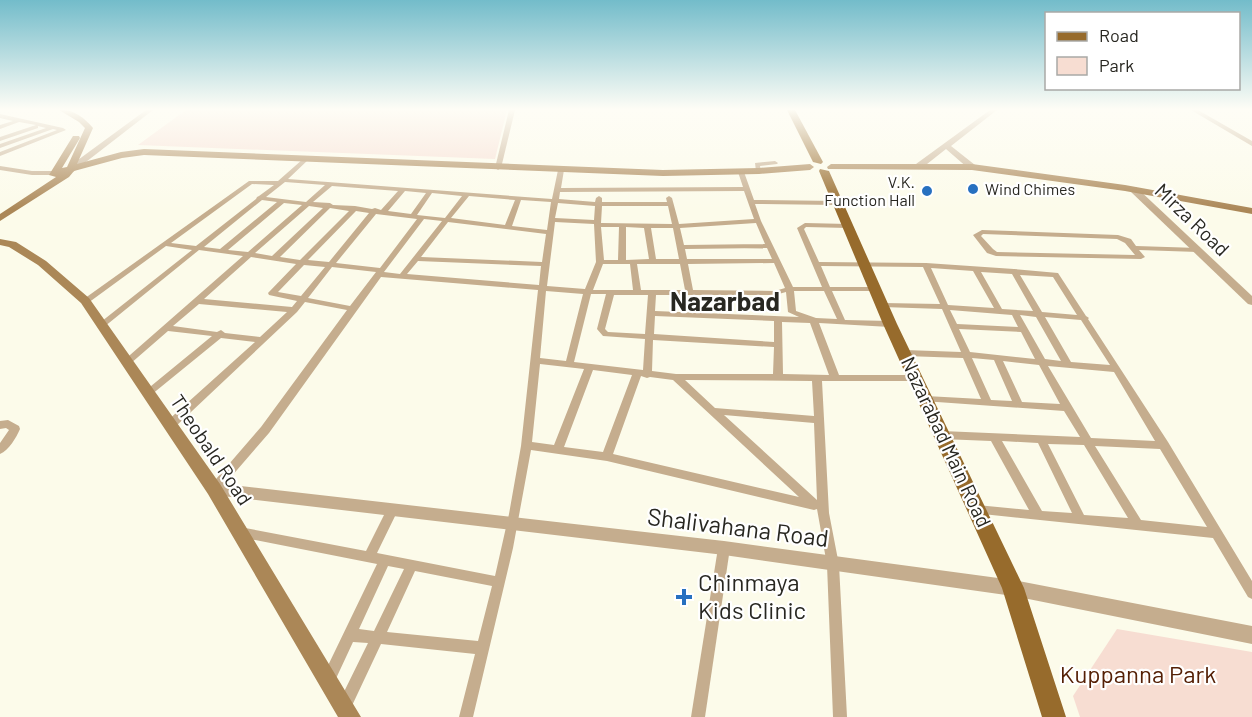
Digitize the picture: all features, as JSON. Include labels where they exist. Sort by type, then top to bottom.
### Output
[{"type":"main road","points":[[56,173],[72,143]]},
{"type":"main road","points":[[0,218],[70,170],[82,143]]},
{"type":"main road","name":"Nazarabad Main Road","points":[[809,143],[1013,588],[1054,717]]},
{"type":"main road","points":[[0,209],[56,173],[121,155],[150,153],[561,170],[741,172],[821,167],[972,167],[1133,189],[1252,211]]},
{"type":"main road","points":[[41,191],[98,165],[150,153]]},
{"type":"main road","name":"Theobald Road","points":[[4,241],[42,262],[85,301],[214,489],[347,712]]},
{"type":"street","points":[[18,143],[24,145]]},
{"type":"street","points":[[0,154],[28,143]]},
{"type":"street","points":[[70,170],[107,143]]},
{"type":"street","points":[[498,168],[504,143]]},
{"type":"street","points":[[919,166],[951,143]]},
{"type":"street","points":[[948,146],[972,167]]},
{"type":"street","points":[[101,325],[281,182],[305,160]]},
{"type":"street","points":[[759,171],[757,164],[775,163]]},
{"type":"street","points":[[0,168],[32,173],[56,173]]},
{"type":"street","points":[[466,717],[513,525],[526,445],[549,232],[561,170]]},
{"type":"street","points":[[741,172],[758,221],[790,289],[792,312],[813,320],[836,377]]},
{"type":"street","points":[[85,301],[251,182],[330,184],[519,198],[600,190],[747,189]]},
{"type":"street","points":[[127,362],[330,184]]},
{"type":"street","points":[[170,425],[294,310],[329,265],[403,189]]},
{"type":"street","points":[[667,189],[681,247],[688,292]]},
{"type":"street","name":"Mirza Road","points":[[1133,189],[1252,302]]},
{"type":"street","points":[[569,364],[588,292],[600,262],[597,224],[600,190]]},
{"type":"street","points":[[214,489],[265,430],[380,272],[418,216],[430,191]]},
{"type":"street","points":[[402,276],[467,194]]},
{"type":"street","points":[[556,195],[598,204],[670,204]]},
{"type":"street","points":[[259,198],[549,232]]},
{"type":"street","points":[[508,227],[519,198]]},
{"type":"street","points":[[222,251],[283,200]]},
{"type":"street","points":[[751,202],[837,202]]},
{"type":"street","points":[[274,258],[330,205]]},
{"type":"street","points":[[352,309],[273,293],[355,208]]},
{"type":"street","points":[[551,220],[623,226],[676,226],[758,221]]},
{"type":"street","points":[[622,262],[623,226]]},
{"type":"street","points":[[647,226],[653,261]]},
{"type":"street","points":[[842,322],[800,228],[801,226],[848,226]]},
{"type":"street","points":[[1136,248],[1141,257],[1000,254],[990,251],[977,234],[1119,237],[1136,248],[1197,250]]},
{"type":"street","points":[[164,244],[402,276],[588,292],[776,293],[790,289],[875,289]]},
{"type":"street","points":[[681,247],[769,246]]},
{"type":"street","points":[[415,259],[545,264]]},
{"type":"street","points":[[600,262],[776,261]]},
{"type":"street","points":[[633,262],[637,292]]},
{"type":"street","points":[[817,264],[926,265],[1055,275],[1117,369],[1252,593]]},
{"type":"street","points":[[926,265],[988,403]]},
{"type":"street","points":[[976,269],[1000,312]]},
{"type":"street","points":[[1014,272],[1068,364]]},
{"type":"street","points":[[611,292],[603,332],[778,345]]},
{"type":"street","points":[[607,457],[642,374],[650,337],[652,292]]},
{"type":"street","points":[[197,301],[294,310]]},
{"type":"street","points":[[883,305],[945,307],[1085,318]]},
{"type":"street","points":[[651,313],[890,324]]},
{"type":"street","points":[[1015,313],[1067,408],[1138,524]]},
{"type":"street","points":[[778,319],[778,378]]},
{"type":"street","points":[[954,326],[1025,330]]},
{"type":"street","points":[[166,328],[262,339]]},
{"type":"street","points":[[148,393],[221,333]]},
{"type":"street","points":[[905,352],[966,355],[1117,369]]},
{"type":"street","points":[[997,358],[1019,405]]},
{"type":"street","points":[[534,360],[642,374],[676,376],[817,379],[836,377],[917,378]]},
{"type":"street","points":[[558,448],[590,366]]},
{"type":"street","points":[[676,376],[818,509]]},
{"type":"street","points":[[817,379],[818,509],[833,565],[840,717]]},
{"type":"street","points":[[926,399],[1067,408]]},
{"type":"street","points":[[714,411],[819,420]]},
{"type":"street","points":[[0,425],[8,424],[15,429],[0,450]]},
{"type":"street","points":[[942,435],[1164,445]]},
{"type":"street","points":[[994,437],[1038,515]]},
{"type":"street","points":[[1041,439],[1080,519]]},
{"type":"street","points":[[526,445],[607,457],[818,509]]},
{"type":"street","name":"Shalivahana Road","points":[[214,489],[724,548],[833,565],[1013,588],[1252,635]]},
{"type":"street","points":[[369,557],[392,510]]},
{"type":"street","points":[[977,510],[1217,533]]},
{"type":"street","points":[[240,532],[499,582]]},
{"type":"street","points":[[698,717],[724,548]]},
{"type":"street","points":[[328,680],[385,560]]},
{"type":"street","points":[[347,712],[377,637],[412,565]]},
{"type":"street","points":[[350,635],[483,648]]},
{"type":"green space","points":[[140,143],[499,143],[495,159],[138,145]]},
{"type":"green space","name":"Kuppanna Park","points":[[1117,629],[1252,652],[1252,717],[1080,717],[1073,696]]},
{"type":"place","name":"Wind Chimes","points":[[973,189]]},
{"type":"place","name":"V.K. Function Hall","points":[[927,191]]},
{"type":"place","name":"Chinmaya Kids Clinic","points":[[684,597]]},
{"type":"district","name":"Nazarbad","points":[[725,302]]}]
